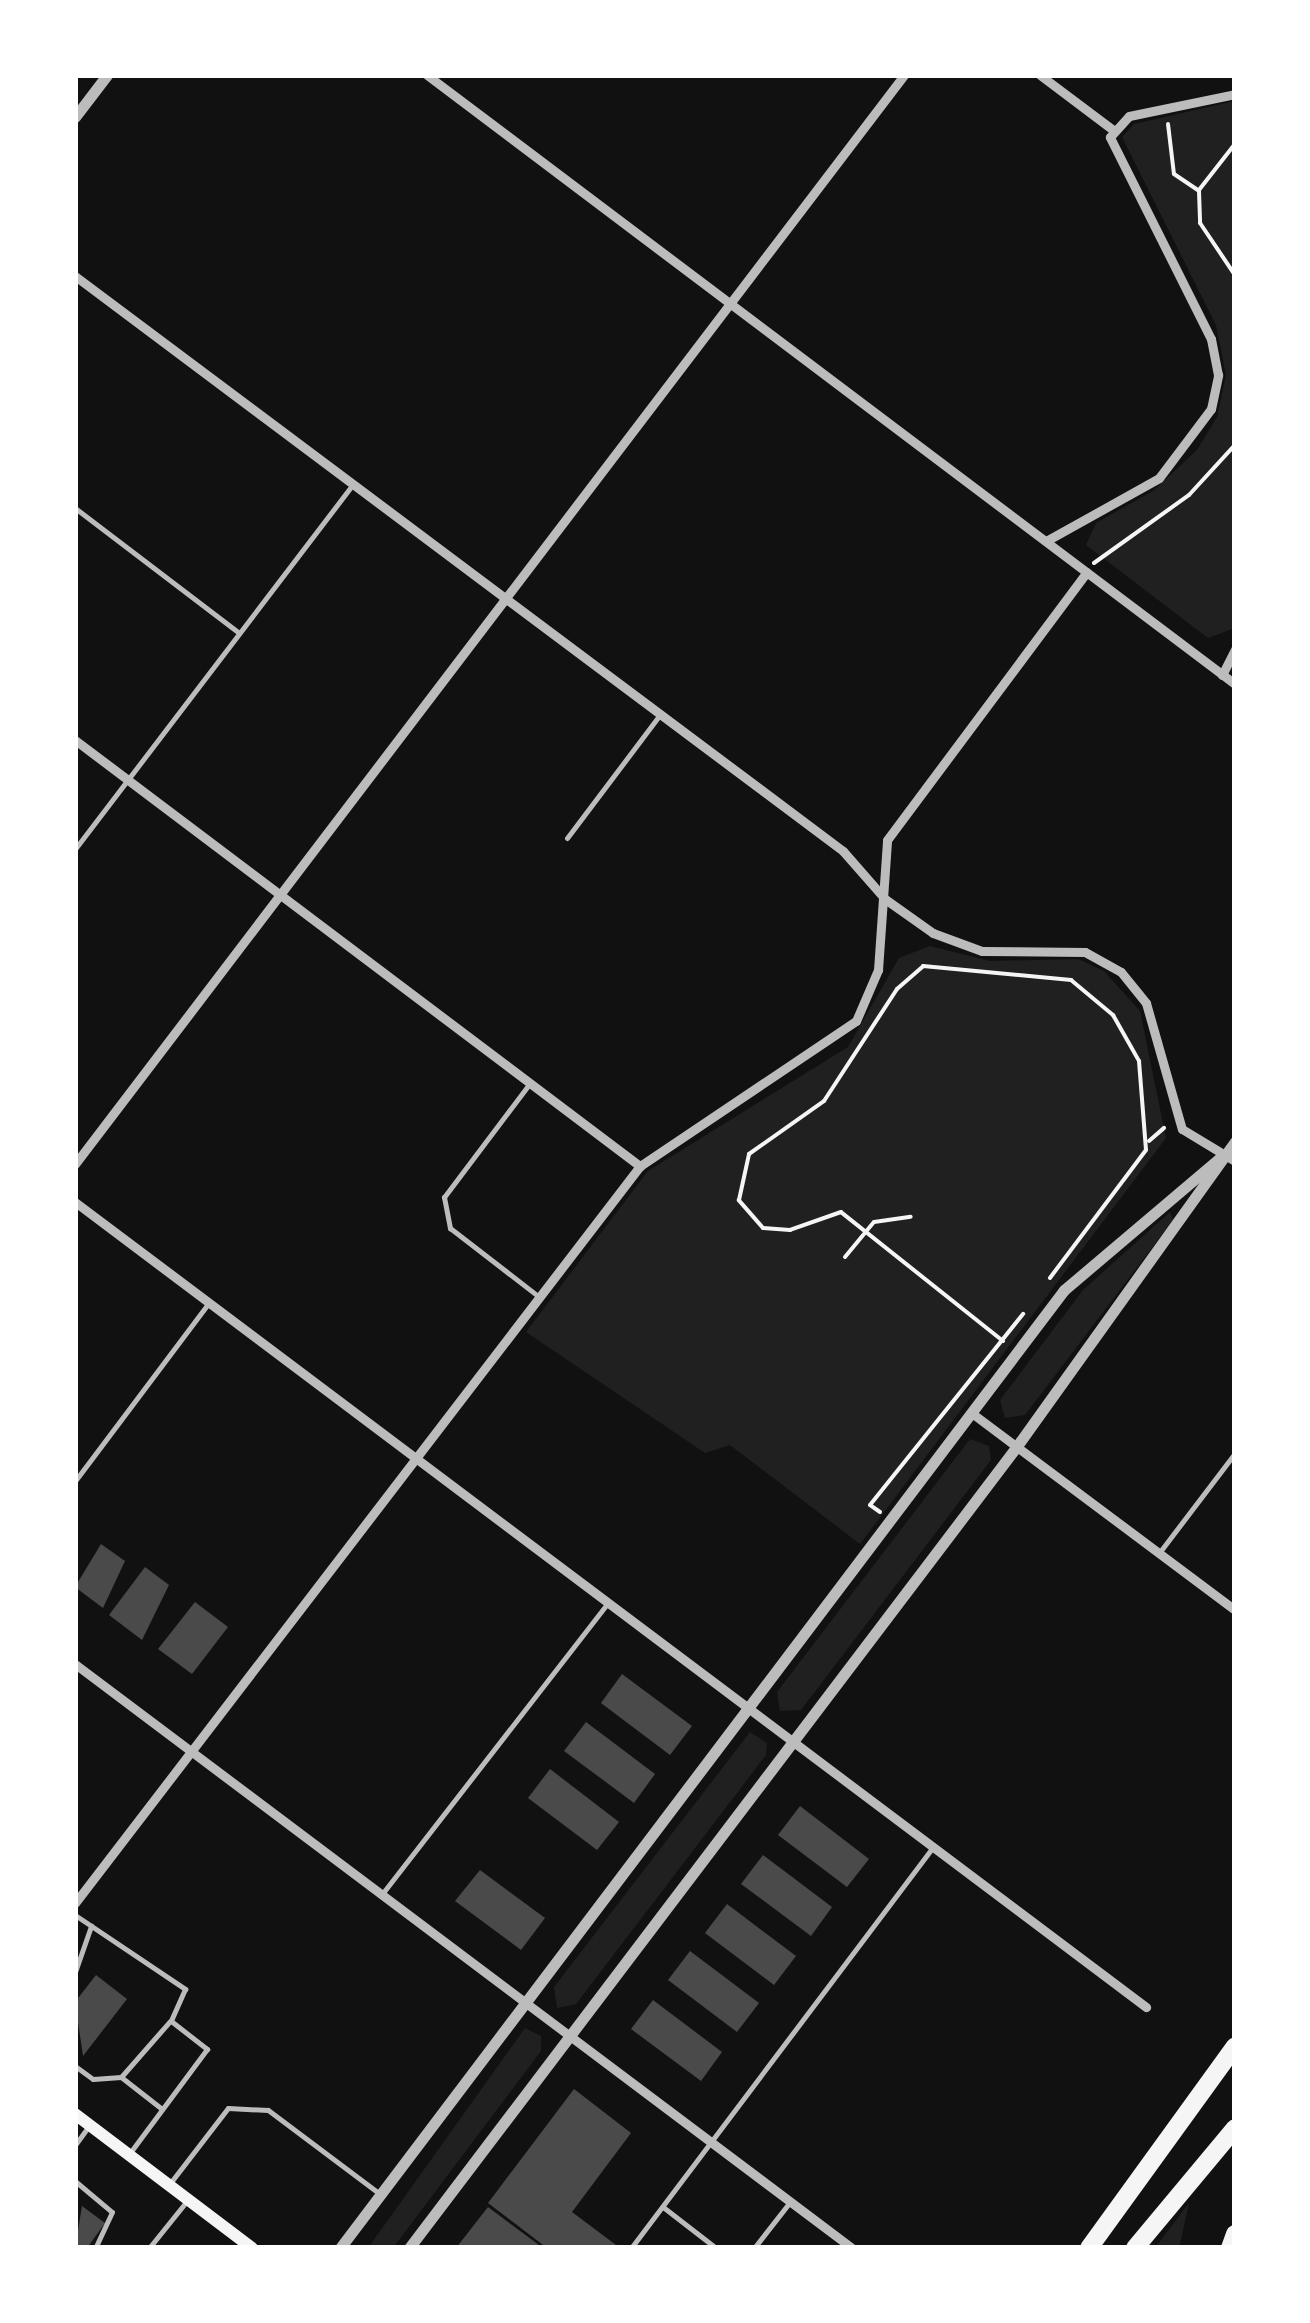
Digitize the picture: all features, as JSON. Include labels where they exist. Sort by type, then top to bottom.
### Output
[{"type":"highway","points":[[1089,2248],[1235,2046]]},
{"type":"highway","points":[[1135,2248],[1235,2128]]},
{"type":"highway","points":[[1230,2248],[1235,2234]]},
{"type":"main road","points":[[75,2114],[252,2248]]},
{"type":"street","points":[[75,117],[107,75]]},
{"type":"street","points":[[427,75],[728,306],[1235,684]]},
{"type":"street","points":[[75,1164],[904,75]]},
{"type":"street","points":[[1040,75],[1112,129],[1115,156],[1211,340],[1215,393],[1170,469],[1046,541]]},
{"type":"street","points":[[1112,129],[1129,116],[1167,114],[1235,94]]},
{"type":"street","points":[[75,276],[843,852],[884,899],[960,945],[1070,949],[1121,972],[1146,1004],[1177,1121],[1229,1158]]},
{"type":"street","points":[[76,1899],[640,1166],[856,1021],[878,970],[895,826],[1087,572]]},
{"type":"street","points":[[1222,674],[1235,649]]},
{"type":"street","points":[[75,740],[640,1166]]},
{"type":"street","points":[[409,2248],[1017,1446],[1229,1158],[1235,1141]]},
{"type":"street","points":[[340,2248],[1079,1274],[1229,1158]]},
{"type":"street","points":[[75,1202],[1146,2007]]},
{"type":"street","points":[[973,1414],[1235,1610]]},
{"type":"street","points":[[75,1664],[852,2248]]},
{"type":"lane","points":[[75,849],[352,485]]},
{"type":"lane","points":[[75,508],[239,633]]},
{"type":"lane","points":[[567,838],[659,716]]},
{"type":"lane","points":[[530,1083],[444,1198],[450,1228],[538,1296]]},
{"type":"lane","points":[[75,1481],[209,1303]]},
{"type":"lane","points":[[1159,1553],[1235,1453]]},
{"type":"lane","points":[[382,1894],[608,1602]]},
{"type":"lane","points":[[631,2248],[934,1847]]},
{"type":"lane","points":[[75,1914],[185,1989],[171,2020],[121,2077],[94,2080],[75,2066]]},
{"type":"lane","points":[[75,1972],[91,1926]]},
{"type":"lane","points":[[129,2154],[207,2049],[171,2020]]},
{"type":"lane","points":[[121,2077],[162,2109]]},
{"type":"lane","points":[[169,2185],[228,2108],[268,2110],[380,2194]]},
{"type":"lane","points":[[75,2145],[90,2125]]},
{"type":"lane","points":[[75,2181],[112,2212],[95,2248]]},
{"type":"lane","points":[[149,2248],[188,2200]]},
{"type":"lane","points":[[754,2248],[790,2202]]},
{"type":"lane","points":[[662,2206],[716,2248]]},
{"type":"path","points":[[1167,114],[1174,174],[1199,190]]},
{"type":"path","points":[[1235,144],[1199,190],[1200,223],[1235,275]]},
{"type":"path","points":[[1087,572],[1189,495],[1235,445]]},
{"type":"path","points":[[1003,1340],[866,1232],[830,1209],[802,1228],[763,1228],[739,1200],[738,1178],[749,1154],[824,1101],[897,988],[923,966],[977,976],[1045,972],[1084,988],[1138,1061],[1149,1141]]},
{"type":"path","points":[[1046,1283],[1149,1141],[1177,1121]]},
{"type":"path","points":[[845,1257],[882,1219],[911,1217]]},
{"type":"path","points":[[891,1521],[870,1505],[1035,1298]]},
{"type":"shaded area","points":[[1235,101],[1235,628],[1208,638],[1086,545],[1096,523],[1153,491],[1197,450],[1217,417],[1226,375],[1216,325],[1122,137],[1134,124]]},
{"type":"shaded area","points":[[930,946],[990,961],[1078,959],[1104,971],[1140,1011],[1166,1138],[860,1544],[730,1445],[705,1453],[526,1332],[648,1171],[848,1047],[899,958]]},
{"type":"shaded area","points":[[1170,1212],[1173,1220],[1025,1415],[1005,1418],[1000,1400],[1083,1290]]},
{"type":"shaded area","points":[[970,1439],[989,1446],[991,1460],[801,1710],[780,1711],[777,1692]]},
{"type":"shaded area","points":[[750,1732],[767,1743],[766,1755],[576,2004],[557,2008],[554,1987]]},
{"type":"shaded area","points":[[525,2028],[541,2036],[541,2051],[393,2248],[368,2248]]},
{"type":"shaded area","points":[[1189,2203],[1179,2248],[1155,2248]]},
{"type":"building","points":[[101,1544],[125,1561],[103,1608],[75,1587]]},
{"type":"building","points":[[145,1567],[169,1585],[142,1640],[109,1615]]},
{"type":"building","points":[[195,1602],[228,1627],[192,1674],[158,1649]]},
{"type":"building","points":[[622,1674],[692,1726],[670,1755],[601,1703]]},
{"type":"building","points":[[586,1722],[655,1774],[634,1803],[564,1751]]},
{"type":"building","points":[[550,1769],[619,1822],[597,1850],[528,1798]]},
{"type":"building","points":[[800,1806],[869,1859],[847,1887],[778,1835]]},
{"type":"building","points":[[763,1855],[832,1907],[811,1936],[741,1884]]},
{"type":"building","points":[[480,1870],[545,1918],[521,1950],[455,1901]]},
{"type":"building","points":[[727,1904],[796,1956],[774,1985],[705,1933]]},
{"type":"building","points":[[690,1951],[759,2003],[737,2032],[668,1980]]},
{"type":"building","points":[[96,1975],[127,1999],[83,2056],[75,2002]]},
{"type":"building","points":[[653,2000],[722,2052],[701,2081],[631,2029]]},
{"type":"building","points":[[574,2089],[631,2133],[572,2212],[620,2248],[547,2248],[488,2203]]},
{"type":"building","points":[[82,2206],[105,2223],[87,2248],[75,2248]]},
{"type":"building","points":[[488,2207],[543,2248],[456,2248]]}]
